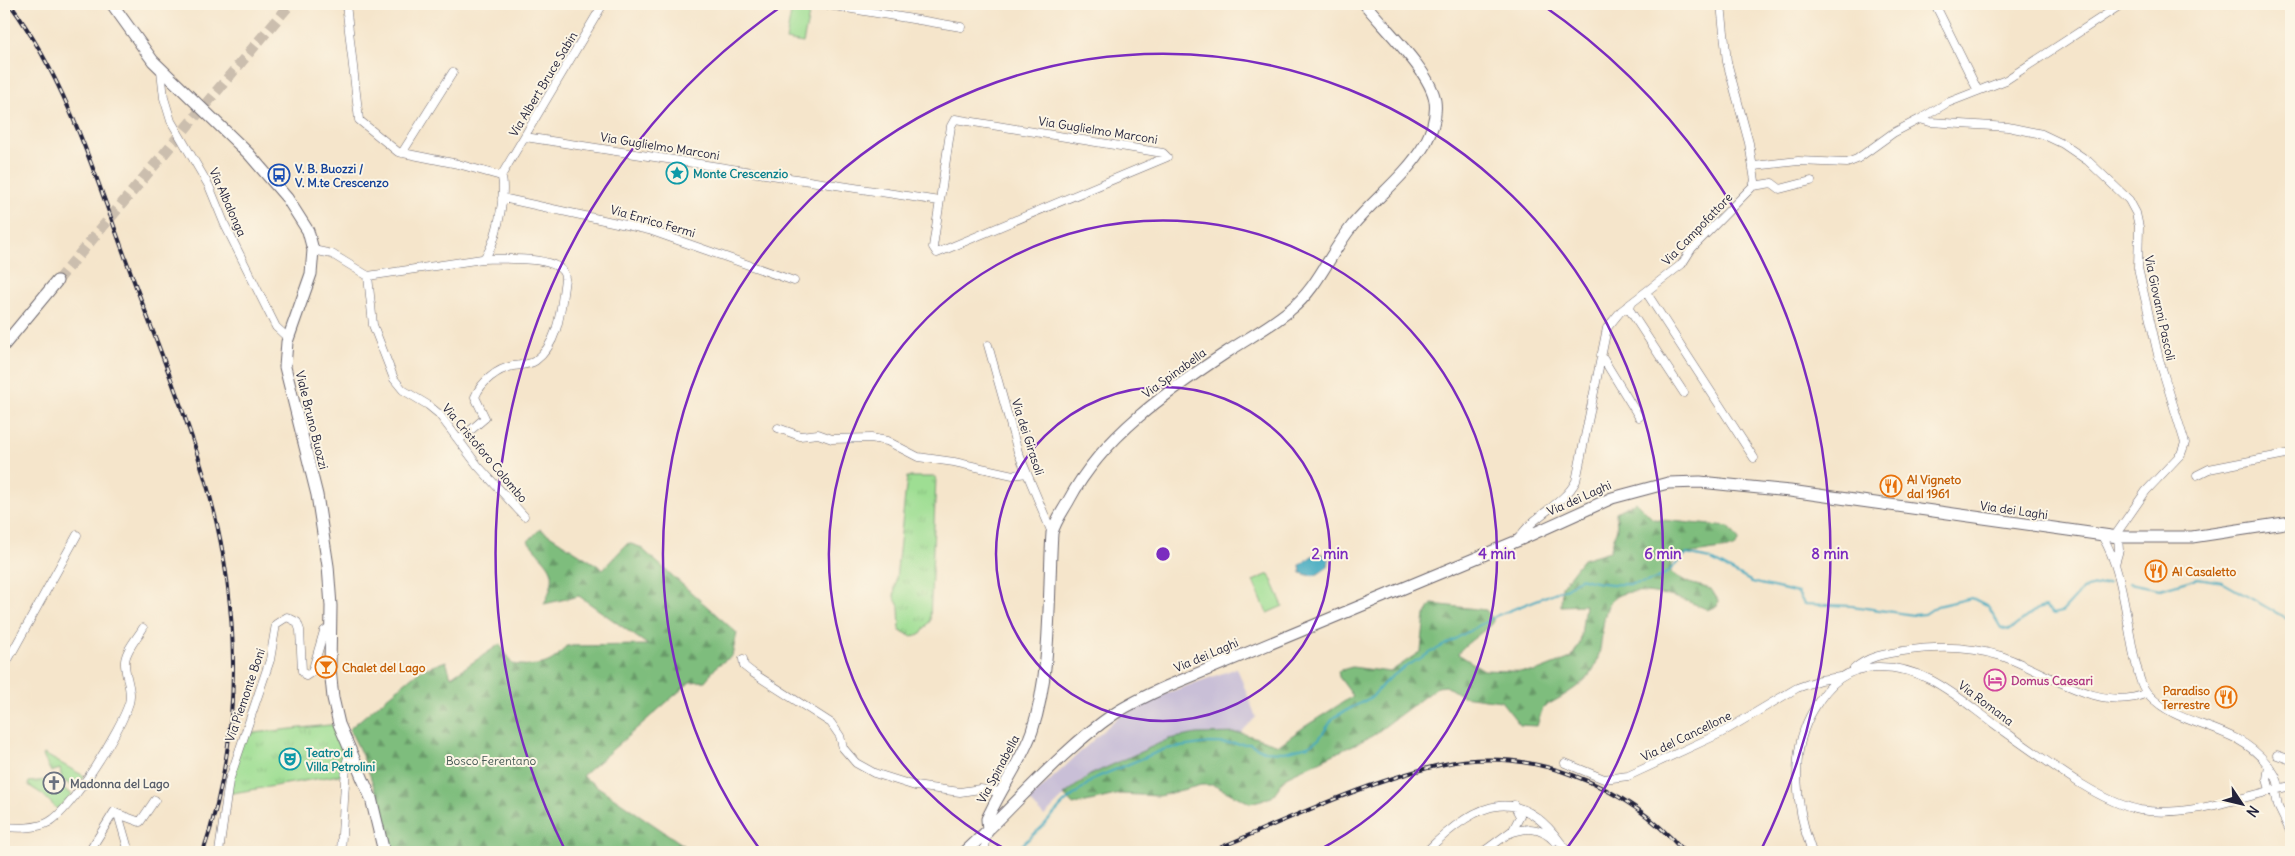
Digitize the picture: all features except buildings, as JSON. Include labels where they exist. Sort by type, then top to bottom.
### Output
[{"type":"main road","name":"Viale Bruno Buozzi","points":[[112,4],[162,70],[235,139],[287,198],[304,224],[312,250],[311,274],[288,338],[284,367],[317,495],[328,566],[331,626],[330,668],[333,698],[340,724],[371,798],[384,852]]},
{"type":"main road","name":"Via Spinabella","points":[[988,831],[987,819],[1028,741],[1039,705],[1046,634],[1052,533],[1056,520],[1081,480],[1114,442],[1166,394],[1297,305],[1313,285],[1352,227],[1408,167],[1424,145],[1435,118],[1435,102],[1431,87],[1403,48],[1365,4]]},
{"type":"main road","points":[[4,345],[57,281]]},
{"type":"main road","name":"Via dei Laghi","points":[[965,852],[1085,738],[1109,718],[1130,705],[1195,674],[1517,541],[1624,494],[1659,485],[1690,482],[1790,491],[2110,539],[2192,538],[2291,522]]},
{"type":"street","points":[[312,250],[332,254],[368,276],[480,259],[486,257],[491,249],[502,198],[503,180],[501,176],[458,164],[398,152],[359,120],[346,4]]},
{"type":"street","name":"Via Albert Bruce Sabin","points":[[501,176],[603,4]]},
{"type":"street","points":[[822,4],[961,27]]},
{"type":"street","points":[[1721,4],[1727,62],[1754,166],[1755,181],[1753,186],[1772,183],[1780,189],[1811,181]]},
{"type":"street","points":[[1935,4],[1978,91]]},
{"type":"street","points":[[1754,166],[1798,161],[1847,163],[1856,159],[1893,133],[1947,103],[2018,72],[2122,4]]},
{"type":"street","name":"Via Albalonga","points":[[162,70],[164,98],[173,125],[209,186],[225,225],[276,327],[288,338]]},
{"type":"street","points":[[402,153],[453,72]]},
{"type":"street","name":"Via Guglielmo Marconi","points":[[956,119],[1163,152],[1167,155],[1163,160],[937,253],[933,248],[940,201],[951,126],[956,119]]},
{"type":"street","name":"Via Giovanni Pascoli","points":[[1920,119],[1930,122],[2008,126],[2042,134],[2063,144],[2088,161],[2108,178],[2133,206],[2140,231],[2137,252],[2138,268],[2159,359],[2185,443],[2181,454],[2146,491],[2110,539]]},
{"type":"street","name":"Via Guglielmo Marconi","points":[[525,137],[940,201]]},
{"type":"street","name":"Via Campofattore","points":[[1517,541],[1529,524],[1566,495],[1576,481],[1607,328],[1627,306],[1682,264],[1692,248],[1753,186]]},
{"type":"street","name":"Via Enrico Fermi","points":[[502,198],[546,209],[590,216],[642,228],[695,244],[776,276],[794,281]]},
{"type":"street","points":[[459,440],[485,418],[475,397],[491,377],[502,369],[534,362],[550,342],[558,323],[565,279],[565,272],[561,268],[538,261],[480,259]]},
{"type":"street","name":"Via Cristoforo Colombo","points":[[368,276],[373,325],[394,379],[403,390],[434,409],[482,471],[524,516]]},
{"type":"street","points":[[1646,292],[1754,458]]},
{"type":"street","points":[[1627,306],[1684,393]]},
{"type":"street","name":"Via dei Girasoli","points":[[988,345],[1018,452],[1052,533]]},
{"type":"street","points":[[1601,355],[1639,417]]},
{"type":"street","points":[[778,428],[800,436],[818,434],[832,439],[871,438],[887,441],[918,457],[954,462],[1013,475],[1026,473]]},
{"type":"street","points":[[2197,475],[2210,469],[2291,453]]},
{"type":"street","points":[[4,667],[77,535]]},
{"type":"street","points":[[2115,564],[2120,550],[2130,538]]},
{"type":"street","points":[[2110,539],[2120,550]]},
{"type":"street","points":[[2110,539],[2134,652],[2142,683],[2147,693],[2174,712],[2242,740],[2258,752],[2269,766],[2267,779],[2275,789],[2278,806],[2291,833]]},
{"type":"street","name":"Via Piemonte Boni","points":[[218,852],[229,782],[270,660],[276,624],[287,617],[297,622],[300,630],[302,671],[306,676],[312,670],[324,631],[331,626]]},
{"type":"street","points":[[4,827],[46,823],[58,815],[72,800],[107,744],[129,704],[130,694],[125,660],[143,628]]},
{"type":"street","points":[[1853,670],[1866,660],[1893,653],[1926,649],[1967,648],[2000,655],[2069,688],[2084,692],[2125,698],[2147,693]]},
{"type":"street","points":[[743,659],[744,666],[752,673],[831,723],[840,736],[843,748],[856,763],[874,773],[916,786],[960,792],[980,789],[1000,792]]},
{"type":"street","name":"Via Romana","points":[[1812,852],[1804,829],[1798,792],[1799,754],[1808,719],[1831,684],[1853,670],[1869,667],[1911,670],[1928,678],[1955,694],[2080,784],[2126,806],[2150,811],[2180,810],[2207,806],[2291,786]]},
{"type":"street","name":"Via del Cancellone","points":[[1565,763],[1604,779],[1620,778],[1721,733],[1801,685],[1840,677]]},
{"type":"street","points":[[340,852],[346,765],[350,748]]},
{"type":"street","points":[[2277,755],[2291,760]]},
{"type":"street","points":[[89,852],[111,814],[118,814],[140,822],[155,800]]},
{"type":"street","points":[[1483,852],[1515,827],[1520,816],[1514,805]]},
{"type":"street","points":[[1426,852],[1468,817],[1494,806],[1514,805],[1536,817],[1552,832],[1566,852]]},
{"type":"street","points":[[118,814],[129,852]]},
{"type":"street","points":[[1508,834],[1524,829],[1538,830],[1550,836],[1566,852]]},
{"type":"street","points":[[984,852],[988,831]]},
{"type":"shaded area","points":[[1237,668],[1256,717],[1241,733],[1197,734],[1127,759],[1079,782],[1044,816],[1029,800],[1118,717],[1170,692]]},
{"type":"green space","points":[[792,7],[810,10],[803,43],[786,40]]},
{"type":"green space","points":[[907,477],[936,477],[930,621],[921,634],[912,636],[900,631],[899,606],[894,597]]},
{"type":"green space","points":[[1636,502],[1653,519],[1729,527],[1739,540],[1735,547],[1680,555],[1671,563],[1671,573],[1689,583],[1711,589],[1718,600],[1717,606],[1708,610],[1669,596],[1653,593],[1624,593],[1613,598],[1607,608],[1599,653],[1594,668],[1579,685],[1543,707],[1537,726],[1520,725],[1501,701],[1462,696],[1446,686],[1437,687],[1372,736],[1286,777],[1272,797],[1250,803],[1213,785],[1201,785],[1159,796],[1120,794],[1073,805],[1064,795],[1090,775],[1169,739],[1197,734],[1241,733],[1279,745],[1353,696],[1339,677],[1338,671],[1352,667],[1390,672],[1421,651],[1425,615],[1432,604],[1486,610],[1494,621],[1458,654],[1484,670],[1535,672],[1571,658],[1580,643],[1585,605],[1561,606],[1562,586],[1583,559],[1610,551],[1617,528],[1616,512]]},
{"type":"green space","name":"Bosco Ferentano","points":[[540,529],[603,569],[628,543],[640,547],[737,633],[732,656],[718,665],[705,681],[690,682],[582,776],[682,844],[689,852],[392,852],[370,774],[349,729],[419,671],[446,661],[451,677],[500,644],[512,664],[528,665],[549,662],[566,646],[648,645],[579,596],[544,604],[552,583],[551,570],[528,541]]},
{"type":"green space","points":[[1269,574],[1283,606],[1267,613],[1253,581]]},
{"type":"green space","points":[[339,724],[350,748],[345,774],[227,794],[244,734]]},
{"type":"green space","points":[[44,754],[84,776],[76,788],[62,780],[60,769],[51,772],[43,756]]},
{"type":"green space","points":[[46,780],[47,792],[59,787],[72,794],[57,809],[42,794],[28,785],[29,782]]},
{"type":"water","points":[[1323,554],[1329,560],[1328,567],[1315,575],[1301,573],[1300,565],[1312,556]]},
{"type":"waterway","points":[[1014,852],[1042,827],[1064,803],[1095,778],[1165,749],[1209,743],[1250,744],[1264,751],[1285,752],[1308,746],[1319,739],[1334,717],[1372,697],[1384,683],[1403,668],[1498,615],[1567,588],[1580,578],[1616,584],[1645,582],[1662,576],[1686,554],[1710,559],[1752,582],[1798,593],[1804,604],[1852,606],[1913,615],[1925,614],[1937,606],[1972,598],[1988,606],[2001,628],[2009,630],[2040,608],[2045,607],[2053,614],[2062,612],[2083,589],[2109,583]]},
{"type":"waterway","points":[[2129,583],[2160,589],[2198,578],[2222,582],[2291,621]]},
{"type":"tunnel","points":[[57,281],[290,4]]},
{"type":"railway","points":[[10,4],[48,65],[78,130],[186,420],[216,519],[225,566],[231,614],[233,662],[226,758],[217,805],[203,852]]},
{"type":"railway","points":[[1210,852],[1353,792],[1440,765],[1474,760],[1508,761],[1541,766],[1574,776],[1605,789],[1634,807],[1661,828],[1684,852]]},
{"type":"place","name":"Monte Crescenzio","points":[[677,173]]},
{"type":"place","name":"V. B. Buozzi / V. M.te Crescenzo","points":[[279,175]]},
{"type":"place","name":"Al Vigneto dal 1961","points":[[1891,486]]},
{"type":"place","name":"Al Casaletto","points":[[2156,571]]},
{"type":"place","name":"Chalet del Lago","points":[[326,667]]},
{"type":"place","name":"Domus Caesari","points":[[1995,680]]},
{"type":"place","name":"Paradiso Terrestre","points":[[2226,697]]},
{"type":"place","name":"Teatro di Villa Petrolini","points":[[290,759]]},
{"type":"place","name":"Madonna del Lago","points":[[54,783]]}]
